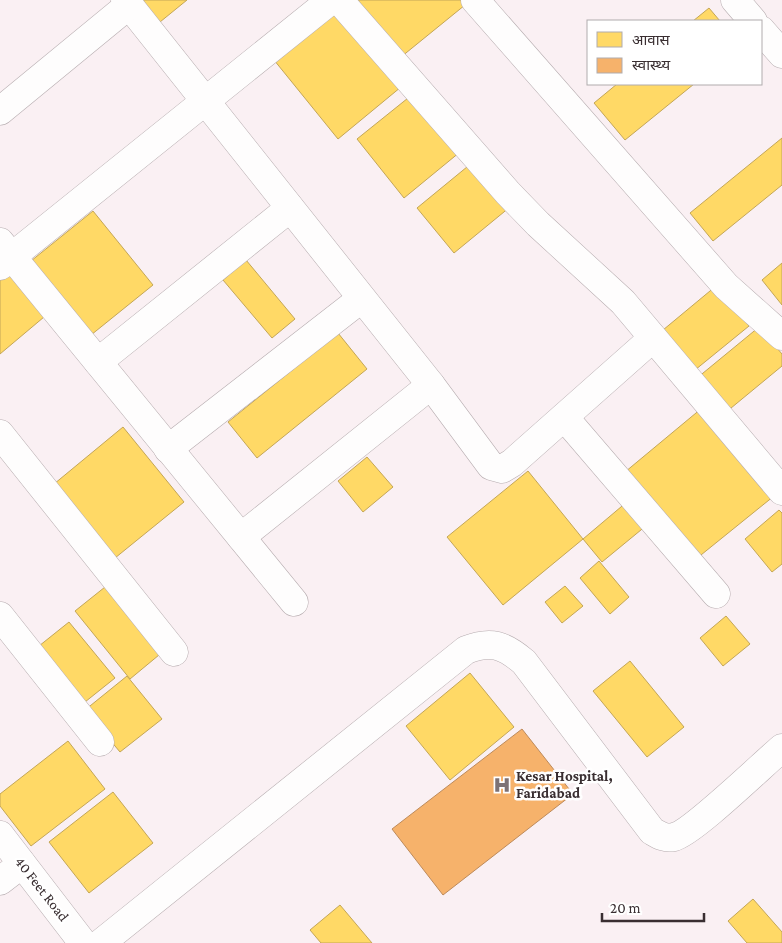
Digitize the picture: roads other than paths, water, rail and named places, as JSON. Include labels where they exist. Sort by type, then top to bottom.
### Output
[{"type":"street","points":[[294,602],[98,362],[4,255],[206,102],[331,0]]},
{"type":"street","points":[[339,0],[508,193],[538,224],[623,302],[782,491]]},
{"type":"street","points":[[475,0],[726,286],[782,336]]},
{"type":"street","points":[[735,0],[752,20]]},
{"type":"street","points":[[0,111],[127,3],[431,385],[491,466],[496,469],[512,463],[653,338]]},
{"type":"street","points":[[762,31],[782,54]]},
{"type":"street","points":[[98,362],[290,208]]},
{"type":"street","points":[[168,448],[362,298]]},
{"type":"street","points":[[241,537],[431,385]]},
{"type":"street","points":[[565,418],[716,594]]},
{"type":"street","points":[[0,434],[174,652]]},
{"type":"street","points":[[0,616],[100,742]]},
{"type":"street","points":[[100,943],[466,650],[481,644],[496,645],[514,654],[524,662],[652,831],[665,838],[675,837],[695,824],[782,748]]},
{"type":"street","name":"40 Feet Road","points":[[0,835],[83,943]]},
{"type":"street","points":[[0,881],[22,864]]},
{"type":"place","name":"Kesar Hospital, Faridabad","points":[[502,785]]}]
